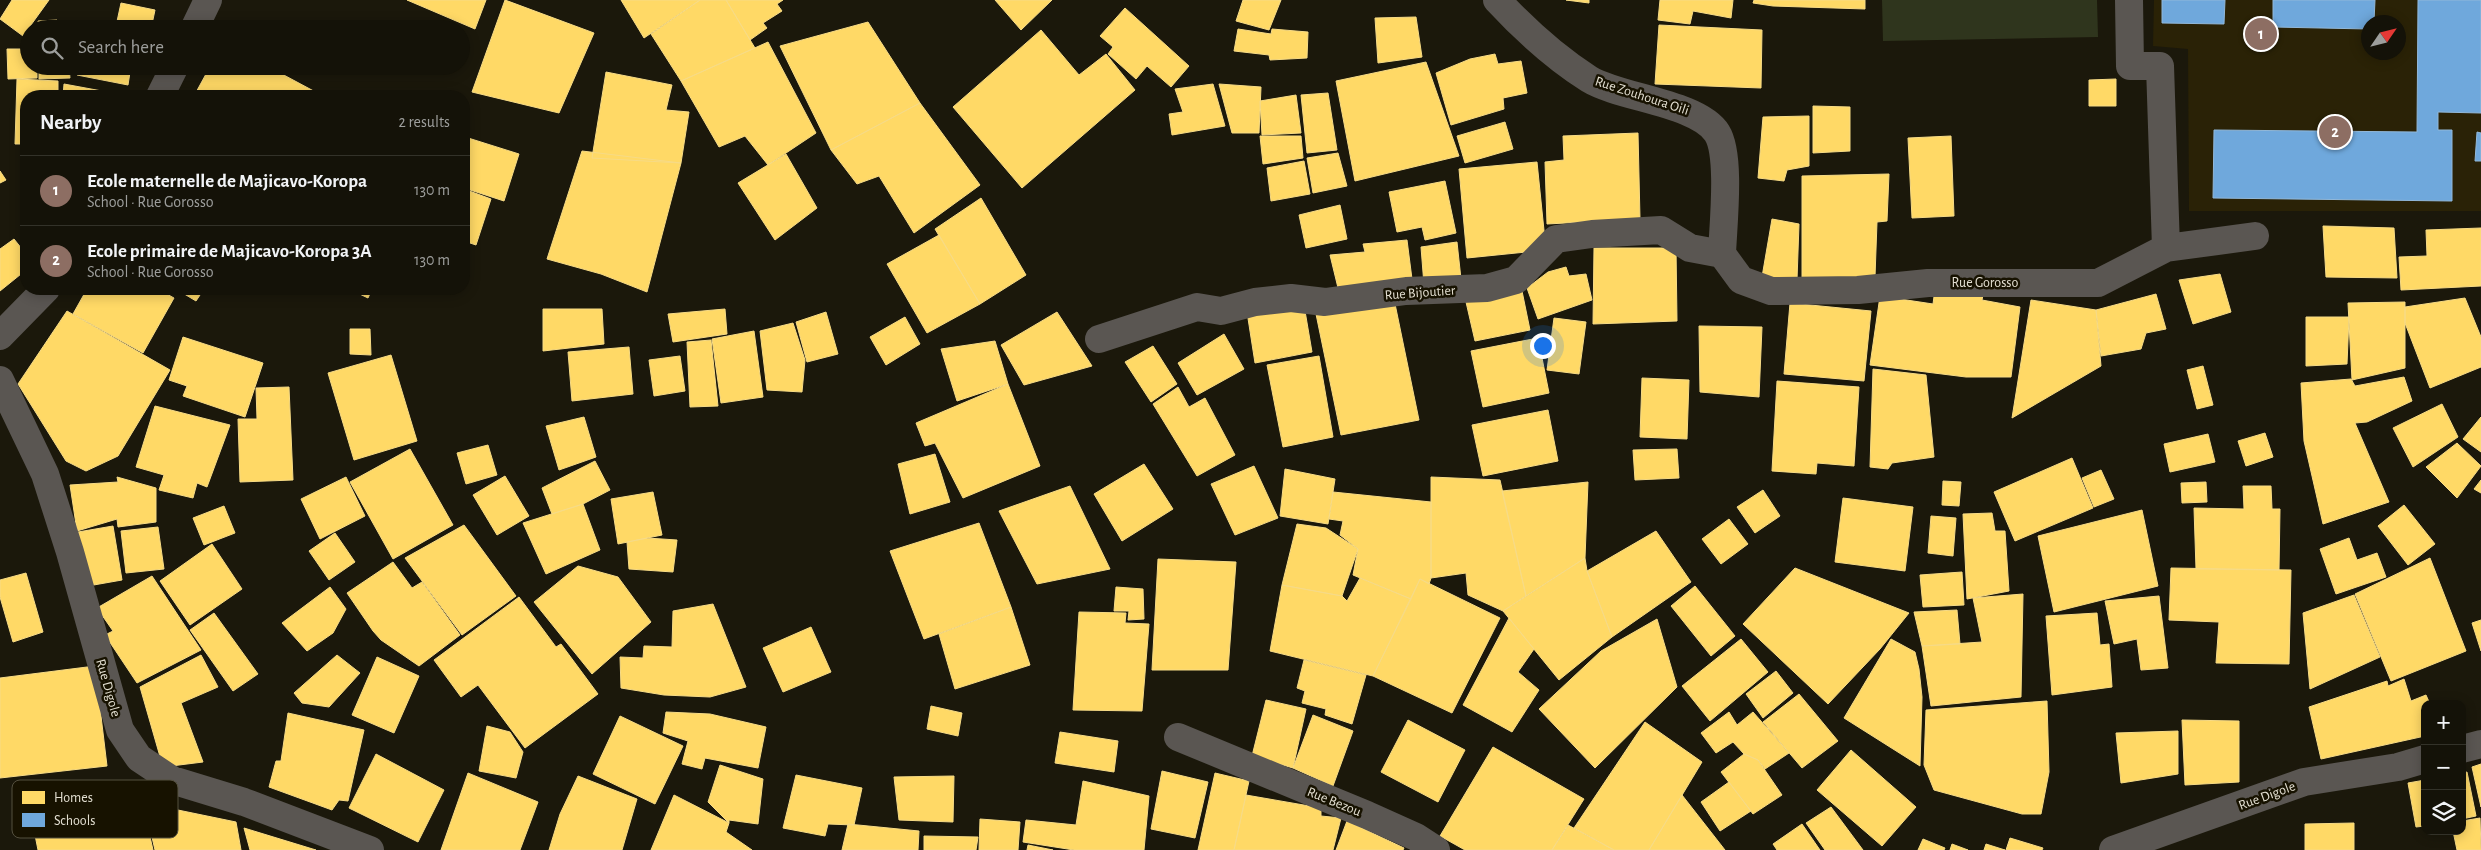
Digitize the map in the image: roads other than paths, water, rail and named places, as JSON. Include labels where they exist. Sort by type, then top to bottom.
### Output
[{"type":"street","points":[[198,20],[208,0]]},
{"type":"street","name":"Rue Zouhoura Oili","points":[[1497,0],[1520,25],[1590,80],[1663,105],[1696,114],[1717,133],[1725,160],[1722,254]]},
{"type":"street","points":[[2129,0],[2130,66],[2160,66],[2166,248]]},
{"type":"street","points":[[163,90],[170,75]]},
{"type":"street","name":"Rue Bijoutier","points":[[1099,339],[1197,307],[1221,311],[1256,302],[1291,298],[1324,302],[1406,292],[1486,288],[1516,280],[1556,239],[1592,234],[1661,230],[1690,248],[1722,254]]},
{"type":"street","name":"Rue Gorosso","points":[[1722,254],[1741,280],[1771,291],[1858,290],[1928,283],[2098,283],[2166,248],[2255,236]]},
{"type":"street","points":[[0,336],[40,295]]},
{"type":"street","name":"Rue Digole","points":[[0,380],[45,474],[70,552],[120,730],[139,758],[172,780]]},
{"type":"street","name":"Rue Bezou","points":[[1178,737],[1229,760],[1367,815],[1416,837],[1436,850]]},
{"type":"street","points":[[2466,748],[2481,744]]},
{"type":"street","name":"Rue Digole","points":[[2113,850],[2304,782],[2398,767],[2421,760]]},
{"type":"street","name":"Rue Digole","points":[[178,782],[244,802],[370,850]]},
{"type":"place","name":"Ecole maternelle de Majicavo-Koropa","points":[[2261,34]]},
{"type":"place","name":"Ecole primaire de Majicavo-Koropa 3A","points":[[2335,132]]}]
